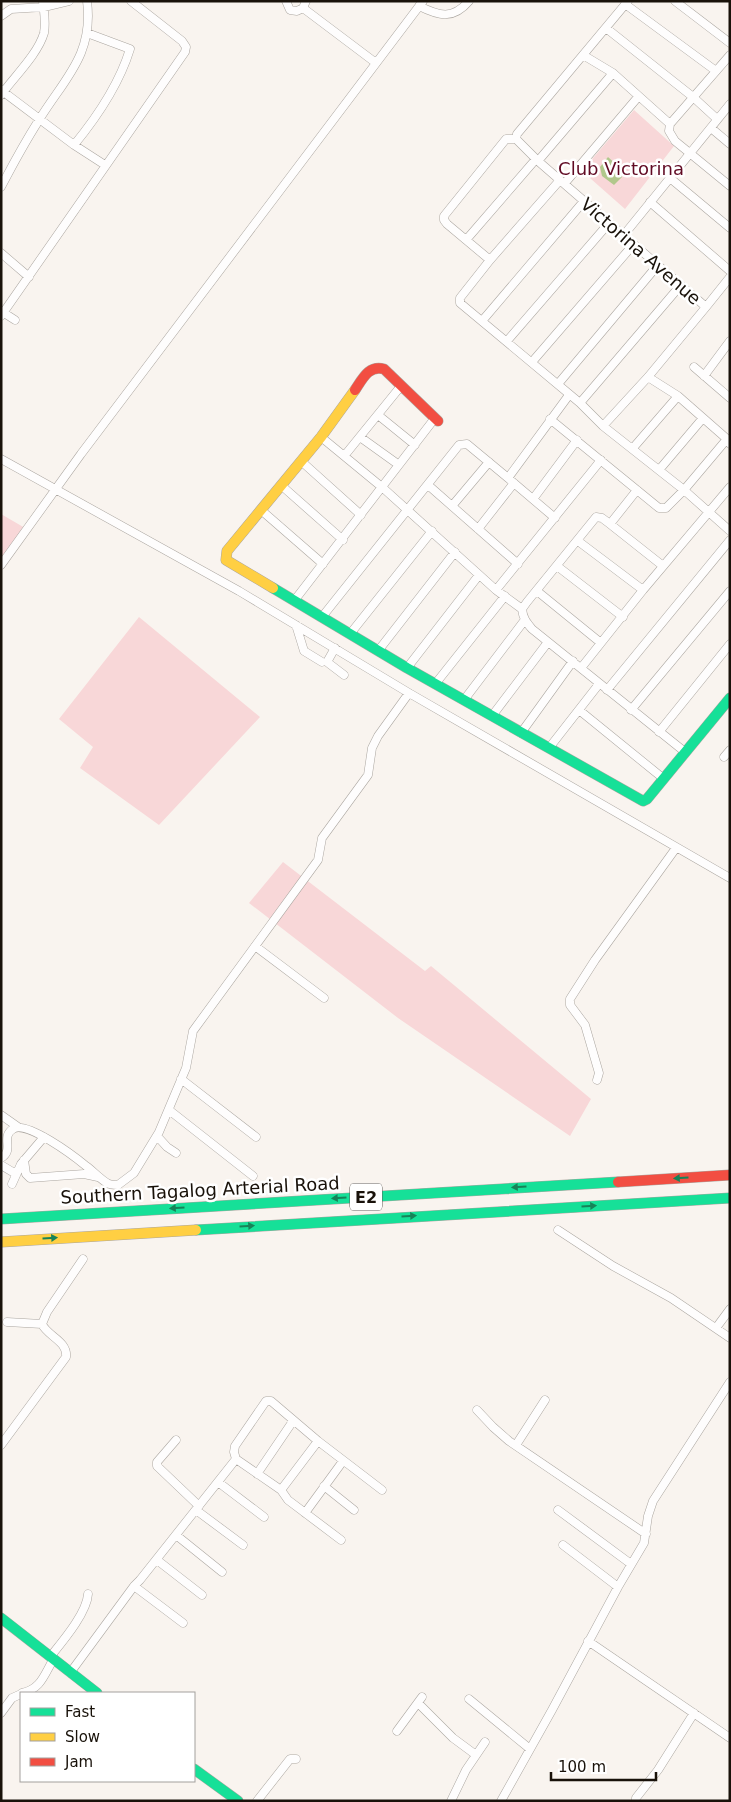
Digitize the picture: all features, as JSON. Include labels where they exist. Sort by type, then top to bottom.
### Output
[{"type":"main road","points":[[437,419],[384,369],[377,367],[369,370],[321,437],[224,558],[229,563],[407,668],[639,800],[647,799],[730,698]]},
{"type":"main road","name":"Southern Tagalog Arterial Road","points":[[1,1219],[730,1175]]},
{"type":"main road","name":"E2","points":[[1,1242],[730,1198]]},
{"type":"main road","points":[[1,1618],[95,1692]]},
{"type":"main road","points":[[195,1771],[238,1801]]},
{"type":"street","points":[[1,16],[11,10],[69,1]]},
{"type":"street","points":[[1,187],[40,118],[74,70],[81,56],[87,34],[89,12],[87,1]]},
{"type":"street","points":[[14,320],[2,313],[183,57],[186,47],[182,41],[131,1]]},
{"type":"street","points":[[286,1],[287,7],[297,12],[304,4],[376,63]]},
{"type":"street","points":[[1,565],[55,490],[421,4],[434,14],[449,14],[456,12],[469,1]]},
{"type":"street","points":[[675,1],[730,43]]},
{"type":"street","points":[[490,260],[447,224],[444,216],[506,139],[516,139],[517,134],[627,3],[716,71]]},
{"type":"street","points":[[43,4],[46,20],[43,34],[34,51],[2,93],[40,118],[74,145],[105,166]]},
{"type":"street","points":[[606,28],[693,97],[717,119]]},
{"type":"street","points":[[74,145],[105,103],[118,79],[130,49],[87,34]]},
{"type":"street","points":[[583,55],[613,73],[670,124]]},
{"type":"street","points":[[730,56],[670,124],[669,131],[672,137],[730,186]]},
{"type":"street","points":[[466,240],[613,73]]},
{"type":"street","points":[[638,97],[490,260],[460,298],[460,303],[569,395],[580,402],[603,426],[633,448],[730,530]]},
{"type":"street","points":[[623,236],[730,104]]},
{"type":"street","points":[[711,128],[730,144]]},
{"type":"street","name":"Victorina Avenue","points":[[516,139],[633,245],[706,307],[648,377],[603,426]]},
{"type":"street","points":[[670,178],[730,228]]},
{"type":"street","points":[[482,321],[584,201]]},
{"type":"street","points":[[650,202],[730,270]]},
{"type":"street","points":[[507,341],[609,223]]},
{"type":"street","points":[[532,362],[633,245]]},
{"type":"street","points":[[1,253],[29,277]]},
{"type":"street","points":[[558,384],[657,266]]},
{"type":"street","points":[[706,307],[730,277]]},
{"type":"street","points":[[580,402],[680,286]]},
{"type":"street","points":[[704,376],[730,341]]},
{"type":"street","points":[[694,367],[730,398]]},
{"type":"street","points":[[550,420],[659,508],[666,508],[728,441],[678,396],[648,377]]},
{"type":"street","points":[[345,456],[401,386]]},
{"type":"street","points":[[478,529],[550,420],[569,395]]},
{"type":"street","points":[[633,448],[678,396]]},
{"type":"street","points":[[378,415],[415,445]]},
{"type":"street","points":[[659,470],[703,418]]},
{"type":"street","points":[[294,601],[437,419]]},
{"type":"street","points":[[360,436],[399,466]]},
{"type":"street","points":[[321,437],[383,488],[496,590],[522,609],[524,621],[548,642],[685,752]]},
{"type":"street","points":[[533,499],[576,440]]},
{"type":"street","points":[[322,617],[459,445],[467,444],[555,518]]},
{"type":"street","points":[[1,459],[239,591],[409,693],[730,878]]},
{"type":"street","points":[[496,590],[601,460]]},
{"type":"street","points":[[301,461],[361,515]]},
{"type":"street","points":[[452,506],[489,462]]},
{"type":"street","points":[[428,485],[518,564]]},
{"type":"street","points":[[282,486],[342,540]]},
{"type":"street","points":[[581,668],[643,590],[730,487]]},
{"type":"street","points":[[610,524],[637,490]]},
{"type":"street","points":[[261,510],[323,564]]},
{"type":"street","points":[[522,609],[596,517],[602,518],[663,566]]},
{"type":"street","points":[[350,634],[432,531]]},
{"type":"street","points":[[607,690],[730,540]]},
{"type":"street","points":[[578,541],[643,590]]},
{"type":"street","points":[[378,651],[454,552]]},
{"type":"street","points":[[557,566],[622,617]]},
{"type":"street","points":[[407,668],[479,575]]},
{"type":"street","points":[[537,591],[601,643]]},
{"type":"street","points":[[631,710],[730,591]]},
{"type":"street","points":[[436,683],[505,596]]},
{"type":"street","points":[[464,700],[524,621]]},
{"type":"street","points":[[296,625],[304,651],[322,662]]},
{"type":"street","points":[[492,716],[548,642]]},
{"type":"street","points":[[659,732],[730,644]]},
{"type":"street","points":[[335,648],[327,662],[344,675]]},
{"type":"street","points":[[521,733],[573,661]]},
{"type":"street","points":[[549,748],[599,684]]},
{"type":"street","points":[[1,1115],[18,1127],[44,1137],[85,1165],[108,1184],[118,1185],[134,1173],[157,1136],[169,1110],[186,1068],[192,1031],[318,860],[322,838],[368,775],[372,748],[378,736],[409,693]]},
{"type":"street","points":[[579,710],[664,779]]},
{"type":"street","points":[[724,757],[730,750]]},
{"type":"street","points":[[597,1080],[599,1073],[585,1025],[570,1005],[570,999],[595,960],[676,848]]},
{"type":"street","points":[[255,946],[324,998]]},
{"type":"street","points":[[181,1079],[256,1137]]},
{"type":"street","points":[[169,1110],[253,1176]]},
{"type":"street","points":[[1,1158],[8,1151],[7,1135],[18,1127]]},
{"type":"street","points":[[157,1136],[167,1147],[176,1153]]},
{"type":"street","points":[[12,1184],[24,1160],[44,1137]]},
{"type":"street","points":[[24,1160],[26,1174],[30,1178],[84,1174],[100,1177]]},
{"type":"street","points":[[2,1165],[16,1174]]},
{"type":"street","points":[[558,1230],[612,1266],[671,1298],[730,1338]]},
{"type":"street","points":[[42,1324],[47,1312],[83,1259]]},
{"type":"street","points":[[716,1328],[730,1309]]},
{"type":"street","points":[[1,1445],[66,1356],[66,1350],[63,1345],[42,1324],[7,1322]]},
{"type":"street","points":[[501,1801],[618,1587],[644,1544],[648,1516],[653,1501],[730,1382]]},
{"type":"street","points":[[516,1445],[545,1400]]},
{"type":"street","points":[[341,1540],[288,1500],[281,1490],[236,1459],[235,1446],[266,1401],[271,1401],[293,1421],[382,1490]]},
{"type":"street","points":[[477,1410],[493,1427],[516,1445],[646,1534]]},
{"type":"street","points":[[258,1474],[293,1421]]},
{"type":"street","points":[[176,1440],[157,1462],[157,1466],[197,1508],[243,1546]]},
{"type":"street","points":[[281,1490],[318,1441]]},
{"type":"street","points":[[72,1674],[157,1560],[236,1459]]},
{"type":"street","points":[[305,1514],[343,1461]]},
{"type":"street","points":[[218,1482],[264,1517]]},
{"type":"street","points":[[324,1486],[354,1510]]},
{"type":"street","points":[[558,1510],[631,1564]]},
{"type":"street","points":[[176,1536],[222,1572]]},
{"type":"street","points":[[563,1545],[618,1587]]},
{"type":"street","points":[[157,1560],[202,1595]]},
{"type":"street","points":[[138,1585],[183,1623]]},
{"type":"street","points":[[27,1692],[37,1687],[86,1604],[88,1594]]},
{"type":"street","points":[[588,1641],[730,1738]]},
{"type":"street","points":[[1,1713],[12,1698],[20,1694]]},
{"type":"street","points":[[469,1699],[530,1748]]},
{"type":"street","points":[[397,1731],[420,1700],[453,1738],[476,1755]]},
{"type":"street","points":[[636,1801],[636,1798],[658,1770],[694,1713]]},
{"type":"street","points":[[451,1801],[485,1742]]},
{"type":"street","points":[[257,1801],[290,1759],[296,1759]]},
{"type":"green space","name":"Club Victorina","points":[[634,110],[674,146],[625,209],[582,171]]},
{"type":"green space","points":[[1,514],[25,528],[1,561]]},
{"type":"green space","points":[[139,617],[260,717],[159,825],[80,768],[93,747],[59,719]]},
{"type":"green space","points":[[283,862],[425,971],[431,966],[591,1099],[570,1136],[398,1018],[249,903]]},
{"type":"shaded area","points":[[608,157],[619,167],[622,177],[614,185],[602,176],[600,167]]},
{"type":"traffic: fast","points":[[273,588],[407,668],[643,801],[647,799],[730,698]]},
{"type":"traffic: fast","points":[[1,1219],[618,1182]]},
{"type":"traffic: fast","points":[[196,1230],[730,1198]]},
{"type":"traffic: fast","points":[[1,1618],[96,1692]]},
{"type":"traffic: fast","points":[[195,1770],[238,1801]]},
{"type":"traffic: slow","points":[[273,588],[226,560],[227,551],[321,437],[355,390]]},
{"type":"traffic: slow","points":[[1,1242],[196,1230]]},
{"type":"traffic: jam","points":[[355,390],[367,373],[374,369],[384,369],[438,421]]},
{"type":"traffic: jam","points":[[618,1182],[730,1175]]}]
